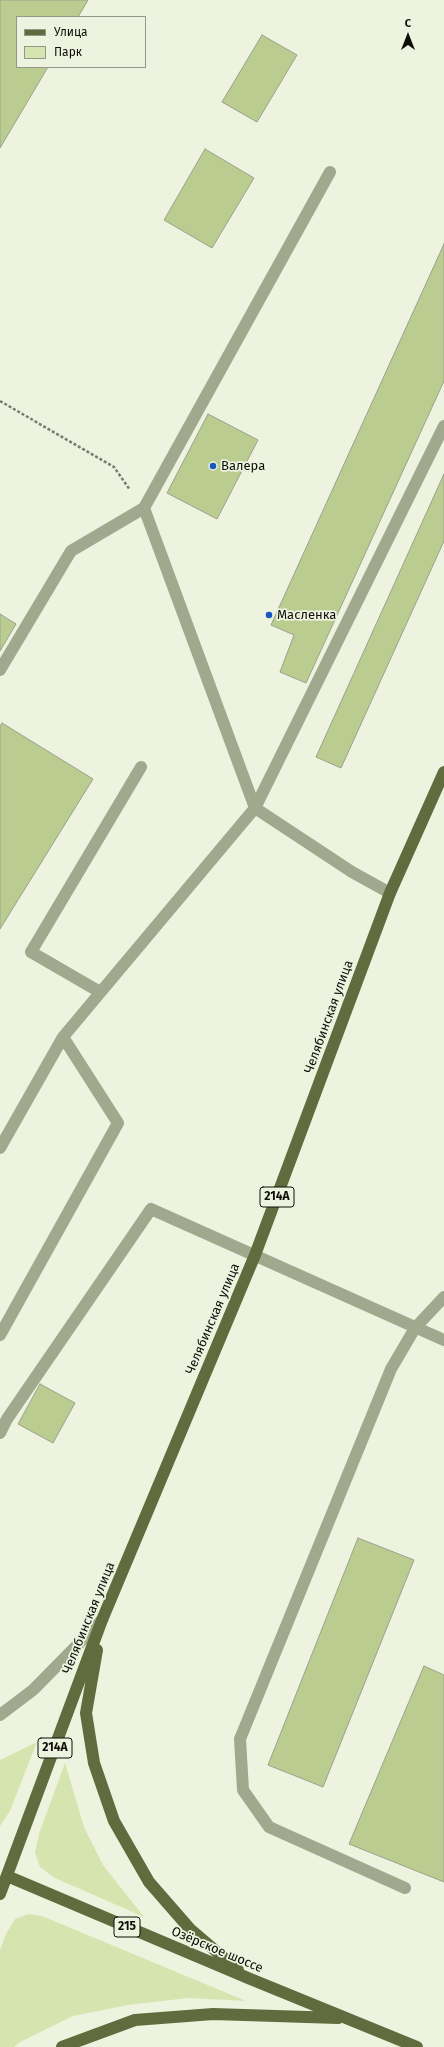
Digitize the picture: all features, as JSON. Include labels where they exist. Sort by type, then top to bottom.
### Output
[{"type":"main road","name":"Челябинская улица","points":[[0,1894],[3,1874],[102,1620],[255,1255],[390,893],[444,772]]},
{"type":"main road","points":[[102,1620],[86,1713],[94,1763],[114,1821],[149,1882],[190,1929],[248,1978]]},
{"type":"main road","name":"Озёрское шоссе","points":[[3,1874],[248,1978],[417,2047]]},
{"type":"main road","points":[[62,2047],[135,2020],[213,2014],[347,2018]]},
{"type":"street","points":[[0,670],[71,551],[144,508],[330,172]]},
{"type":"street","points":[[0,1148],[63,1036],[255,808],[444,426]]},
{"type":"street","points":[[144,508],[255,808],[352,872],[390,893]]},
{"type":"street","points":[[100,992],[31,952],[141,767]]},
{"type":"street","points":[[0,1335],[118,1123],[63,1036]]},
{"type":"street","points":[[0,1433],[151,1209],[444,1340]]},
{"type":"street","points":[[405,1888],[269,1827],[243,1790],[240,1739],[392,1369],[415,1328],[444,1297]]},
{"type":"street","points":[[0,1715],[33,1690],[102,1620]]},
{"type":"path","points":[[0,401],[114,467],[144,508]]},
{"type":"green space","points":[[37,1742],[10,1811],[0,1826],[0,1760]]},
{"type":"green space","points":[[65,1763],[84,1827],[103,1865],[144,1917],[55,1878],[40,1867],[35,1853],[39,1834]]},
{"type":"green space","points":[[28,1914],[42,1916],[246,2001],[188,1998],[128,2005],[73,2016],[20,2042],[14,2047],[0,2047],[0,1950],[6,1934],[15,1919]]},
{"type":"building","points":[[0,0],[88,0],[79,16],[16,16],[16,68],[47,68],[0,148]]},
{"type":"building","points":[[262,35],[297,55],[257,122],[222,102]]},
{"type":"building","points":[[205,149],[254,178],[212,248],[164,220]]},
{"type":"building","points":[[444,244],[444,381],[306,683],[280,672],[294,635],[271,625]]},
{"type":"building","name":"Валера","points":[[208,414],[258,440],[217,519],[167,493]]},
{"type":"building","points":[[444,474],[444,541],[341,768],[316,757]]},
{"type":"building","points":[[0,614],[16,624],[0,651]]},
{"type":"building","points":[[2,723],[93,779],[0,929],[0,726]]},
{"type":"building","points":[[40,1384],[75,1403],[53,1443],[18,1424]]},
{"type":"building","points":[[358,1538],[414,1560],[323,1787],[268,1765]]},
{"type":"building","points":[[424,1666],[444,1675],[444,1882],[349,1844]]},
{"type":"place","name":"Валера","points":[[213,466]]},
{"type":"place","name":"Масленка","points":[[269,615]]}]
